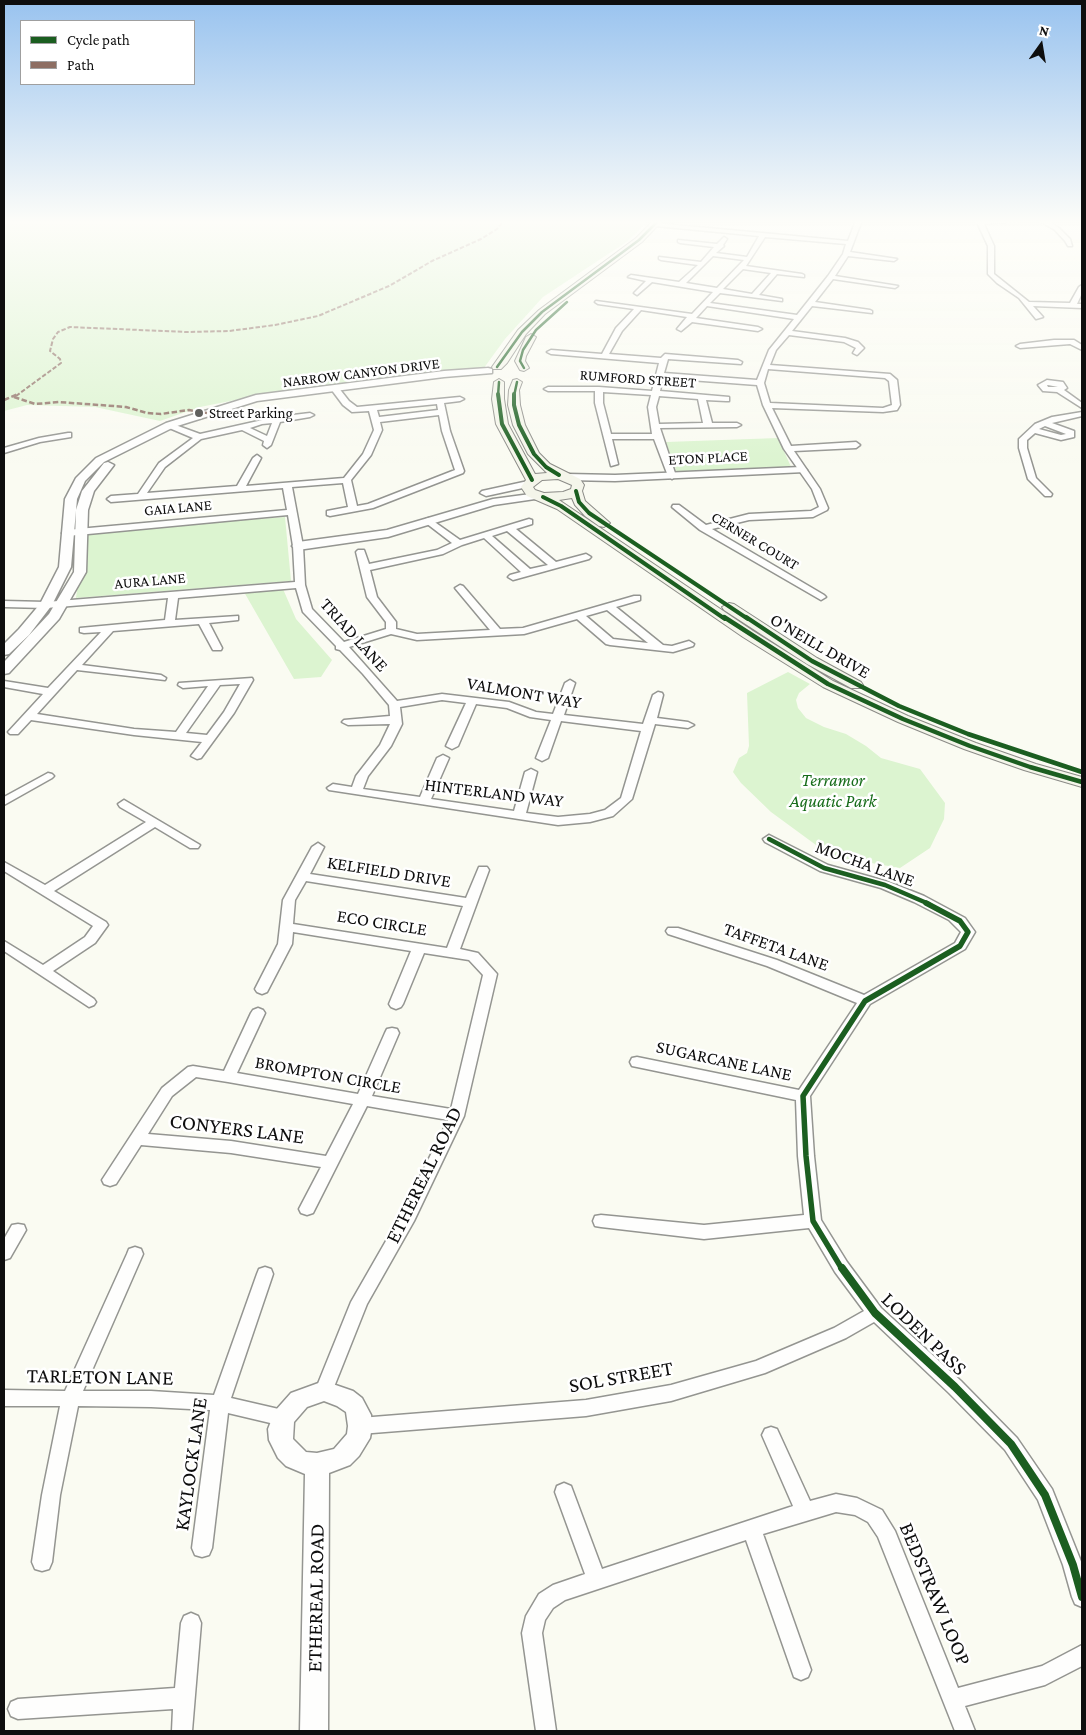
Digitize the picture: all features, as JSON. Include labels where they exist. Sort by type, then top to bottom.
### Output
[{"type":"main road","points":[[493,375],[522,332],[542,312],[557,301]]},
{"type":"main road","name":"O'NEILL DRIVE","points":[[568,301],[536,330],[521,356],[520,361],[524,368],[531,373],[531,376],[517,382],[514,390],[514,405],[519,425],[534,454],[546,467],[563,476],[577,488],[579,502],[589,513],[812,661],[907,709],[968,734],[1082,772]]},
{"type":"main road","points":[[493,375],[510,366],[524,368]]},
{"type":"main road","points":[[493,375],[517,382]]},
{"type":"main road","name":"O'NEILL DRIVE","points":[[493,375],[502,424],[530,482],[529,490],[561,506],[748,634],[828,684],[903,720],[970,746],[1082,782]]},
{"type":"main road","points":[[530,482],[544,476],[563,476]]},
{"type":"main road","points":[[540,496],[565,496],[577,488]]},
{"type":"street","points":[[681,329],[708,301]]},
{"type":"street","points":[[703,528],[749,517],[821,512],[824,508],[824,504],[816,489],[788,449],[767,405],[760,383],[764,367],[773,350],[811,301]]},
{"type":"street","points":[[1025,301],[1039,317]]},
{"type":"street","points":[[1073,305],[1075,301]]},
{"type":"street","points":[[598,302],[758,329]]},
{"type":"street","points":[[705,304],[798,317]]},
{"type":"street","points":[[809,304],[870,312]]},
{"type":"street","points":[[1029,304],[1082,306]]},
{"type":"street","points":[[604,356],[619,330],[638,308]]},
{"type":"street","points":[[786,332],[845,340],[860,348],[857,353]]},
{"type":"street","points":[[1020,346],[1070,342],[1082,348]]},
{"type":"street","points":[[551,352],[738,362]]},
{"type":"street","points":[[664,359],[652,407],[657,436],[672,476]]},
{"type":"street","points":[[764,367],[887,376],[893,380],[896,405],[889,410],[767,405]]},
{"type":"street","name":"NARROW CANYON DRIVE","points":[[4,651],[24,632],[46,604],[65,567],[71,499],[80,480],[100,460],[170,425],[256,398],[493,375]]},
{"type":"street","points":[[660,375],[760,383]]},
{"type":"street","name":"RUMFORD STREET","points":[[548,388],[599,389],[726,398]]},
{"type":"street","points":[[599,389],[599,403],[614,464]]},
{"type":"street","points":[[1058,390],[1082,406]]},
{"type":"street","points":[[337,391],[352,409],[373,409],[460,399]]},
{"type":"street","points":[[701,397],[708,425]]},
{"type":"street","points":[[330,513],[353,510],[397,497],[460,471],[440,401]]},
{"type":"street","points":[[111,499],[347,480],[367,455],[378,430],[373,409]]},
{"type":"street","points":[[376,420],[442,412]]},
{"type":"street","points":[[1048,494],[1032,479],[1023,448],[1023,439],[1032,430],[1045,423],[1067,416],[1082,414]]},
{"type":"street","points":[[140,496],[162,465],[200,437],[276,420],[310,415]]},
{"type":"street","points":[[243,427],[267,443],[276,420]]},
{"type":"street","points":[[1032,430],[1060,438],[1071,435],[1071,433],[1045,423]]},
{"type":"street","points":[[655,426],[736,424]]},
{"type":"street","points":[[170,425],[200,437]]},
{"type":"street","points":[[4,450],[39,440],[68,435]]},
{"type":"street","points":[[607,437],[657,436]]},
{"type":"street","points":[[788,449],[856,445]]},
{"type":"street","name":"NARROW CANYON DRIVE","points":[[4,670],[43,629],[63,603],[80,572],[82,510],[88,491],[120,449]]},
{"type":"street","points":[[240,488],[257,458]]},
{"type":"street","name":"ETON PLACE","points":[[563,476],[615,478],[801,470]]},
{"type":"street","name":"ETON PLACE","points":[[577,488],[615,478]]},
{"type":"street","points":[[347,480],[353,510]]},
{"type":"street","points":[[434,519],[483,494],[530,482]]},
{"type":"street","name":"TRIAD LANE","points":[[288,484],[298,546],[300,585],[307,610],[340,647],[367,672],[394,705]]},
{"type":"street","points":[[298,546],[388,533],[493,502],[540,496]]},
{"type":"street","name":"CERNER COURT","points":[[676,507],[703,528],[821,597]]},
{"type":"street","name":"GAIA LANE","points":[[67,533],[292,512]]},
{"type":"street","points":[[434,519],[459,543]]},
{"type":"street","points":[[364,568],[440,552],[459,543],[529,522]]},
{"type":"street","points":[[509,528],[554,565]]},
{"type":"street","points":[[487,536],[527,572]]},
{"type":"street","points":[[361,552],[372,597],[391,622],[391,631]]},
{"type":"street","points":[[513,577],[586,557]]},
{"type":"street","name":"AURA LANE","points":[[4,604],[63,603],[300,585]]},
{"type":"street","points":[[460,588],[498,633]]},
{"type":"street","points":[[170,623],[174,594]]},
{"type":"street","points":[[340,647],[391,631],[417,636],[524,631],[637,598]]},
{"type":"street","points":[[609,606],[659,647]]},
{"type":"street","points":[[579,615],[610,642],[673,649],[688,644]]},
{"type":"street","points":[[84,630],[234,618]]},
{"type":"street","points":[[202,620],[217,648]]},
{"type":"street","points":[[14,732],[110,628]]},
{"type":"street","points":[[76,667],[161,678]]},
{"type":"street","points":[[183,686],[248,680],[229,713],[197,756]]},
{"type":"street","points":[[179,736],[216,683]]},
{"type":"street","points":[[542,758],[570,683]]},
{"type":"street","points":[[4,684],[50,692]]},
{"type":"street","name":"HINTERLAND WAY","points":[[333,788],[558,821],[590,818],[609,813],[626,799],[658,695]]},
{"type":"street","name":"VALMONT WAY","points":[[394,705],[442,697],[509,705],[534,715],[557,718],[688,725]]},
{"type":"street","points":[[452,746],[472,701]]},
{"type":"street","points":[[356,792],[362,776],[385,746],[396,724],[394,705]]},
{"type":"street","points":[[28,716],[134,732],[211,739]]},
{"type":"street","points":[[348,722],[396,720]]},
{"type":"street","points":[[424,802],[444,758]]},
{"type":"street","points":[[519,815],[531,772]]},
{"type":"street","points":[[4,802],[48,776]]},
{"type":"street","points":[[124,804],[194,845]]},
{"type":"street","points":[[46,890],[154,822]]},
{"type":"street","name":"MOCHA LANE","points":[[770,839],[824,868],[885,885],[919,898],[960,921],[968,932],[960,946],[866,1001]]},
{"type":"street","points":[[262,989],[285,944],[289,900],[318,847]]},
{"type":"street","points":[[4,866],[101,924],[90,940],[44,971]]},
{"type":"street","points":[[452,953],[483,870]]},
{"type":"street","name":"KELFIELD DRIVE","points":[[303,877],[470,903]]},
{"type":"street","name":"ECO CIRCLE","points":[[286,926],[473,956]]},
{"type":"street","name":"TAFFETA LANE","points":[[673,931],[772,963],[866,1001]]},
{"type":"street","points":[[4,945],[90,1002]]},
{"type":"street","points":[[396,1004],[419,948]]},
{"type":"street","name":"ETHEREAL ROAD","points":[[324,1391],[359,1302],[408,1216],[457,1116],[490,974],[473,956]]},
{"type":"street","points":[[804,1096],[827,1058],[866,1001]]},
{"type":"street","points":[[228,1077],[258,1013]]},
{"type":"street","points":[[308,1209],[332,1163],[392,1033]]},
{"type":"street","name":"SUGARCANE LANE","points":[[637,1062],[804,1096]]},
{"type":"street","name":"BROMPTON CIRCLE","points":[[136,1139],[167,1092],[193,1071],[457,1116]]},
{"type":"street","name":"LODEN PASS","points":[[804,1096],[806,1156],[813,1221],[841,1267],[875,1313],[956,1387],[1011,1444],[1045,1495],[1073,1565],[1082,1597]]},
{"type":"street","points":[[110,1180],[136,1139]]},
{"type":"street","name":"CONYERS LANE","points":[[136,1139],[231,1147],[332,1163]]},
{"type":"street","points":[[601,1221],[704,1232],[813,1221]]},
{"type":"street","points":[[4,1253],[18,1230]]},
{"type":"street","points":[[42,1562],[51,1495],[70,1400],[135,1254]]},
{"type":"street","name":"KAYLOCK LANE","points":[[202,1548],[220,1403],[266,1274]]},
{"type":"street","name":"SOL STREET","points":[[360,1426],[586,1408],[670,1393],[759,1368],[840,1333],[875,1313]]},
{"type":"street","points":[[324,1391],[345,1398],[354,1406],[359,1415],[360,1426],[354,1444],[342,1457],[330,1462],[317,1464],[301,1461],[294,1458],[286,1450],[281,1440],[280,1429],[290,1408],[299,1400],[324,1391]]},
{"type":"street","name":"TARLETON LANE","points":[[4,1398],[70,1400],[151,1399],[220,1403],[284,1418]]},
{"type":"street","points":[[771,1435],[804,1511]]},
{"type":"street","name":"ETHEREAL ROAD","points":[[314,1731],[317,1464]]},
{"type":"street","points":[[564,1492],[597,1581]]},
{"type":"street","name":"BEDSTRAW LOOP","points":[[546,1731],[532,1633],[536,1616],[546,1601],[560,1592],[751,1528],[836,1503],[857,1507],[875,1516],[885,1531],[954,1699],[965,1731]]},
{"type":"street","points":[[751,1528],[801,1670]]},
{"type":"street","points":[[182,1731],[190,1623]]},
{"type":"street","points":[[954,1699],[1045,1675],[1082,1655]]},
{"type":"street","points":[[18,1709],[185,1698]]},
{"type":"green space","points":[[4,301],[539,301],[505,339],[481,372],[382,378],[325,388],[261,395],[200,407],[160,421],[95,407],[27,405],[4,411]]},
{"type":"green space","points":[[778,438],[792,469],[677,473],[666,442]]},
{"type":"green space","points":[[285,517],[291,581],[76,598],[85,532]]},
{"type":"green space","points":[[283,589],[296,619],[332,660],[321,677],[294,679],[244,592]]},
{"type":"green space","name":"Terramor Aquatic Park","points":[[788,672],[810,684],[799,693],[796,700],[798,708],[806,718],[824,727],[846,734],[881,758],[920,769],[945,803],[944,819],[930,848],[900,868],[831,856],[771,812],[741,783],[733,772],[739,758],[747,753],[749,746],[747,693]]},
{"type":"marked path","points":[[4,400],[14,397],[61,363],[60,359],[50,351],[53,339],[58,332],[70,327],[187,332],[229,331],[275,325],[318,316],[354,301]]},
{"type":"marked path","points":[[14,397],[35,404],[59,402],[126,407],[147,413],[161,414],[189,410],[207,413]]},
{"type":"cycle path","points":[[497,367],[522,332],[542,312],[557,301]]},
{"type":"cycle path","points":[[524,368],[520,361],[523,350],[536,330],[567,302]]},
{"type":"cycle path","points":[[499,382],[498,399],[502,424],[532,480]]},
{"type":"cycle path","points":[[517,382],[514,390],[514,405],[519,425],[534,454],[546,467],[559,475]]},
{"type":"cycle path","points":[[576,491],[579,502],[589,513],[812,661],[899,706],[968,734],[1082,772]]},
{"type":"cycle path","points":[[543,497],[561,506],[748,634],[828,684],[903,719],[970,746],[1030,767],[1082,782]]},
{"type":"cycle path","points":[[769,839],[824,868],[885,885],[919,899],[960,921],[968,932],[960,946],[865,1001],[803,1096],[806,1156],[813,1221],[841,1267],[875,1313],[955,1387],[1011,1444],[1045,1495],[1073,1565],[1082,1597]]},
{"type":"place","name":"Street Parking","points":[[199,413]]}]
